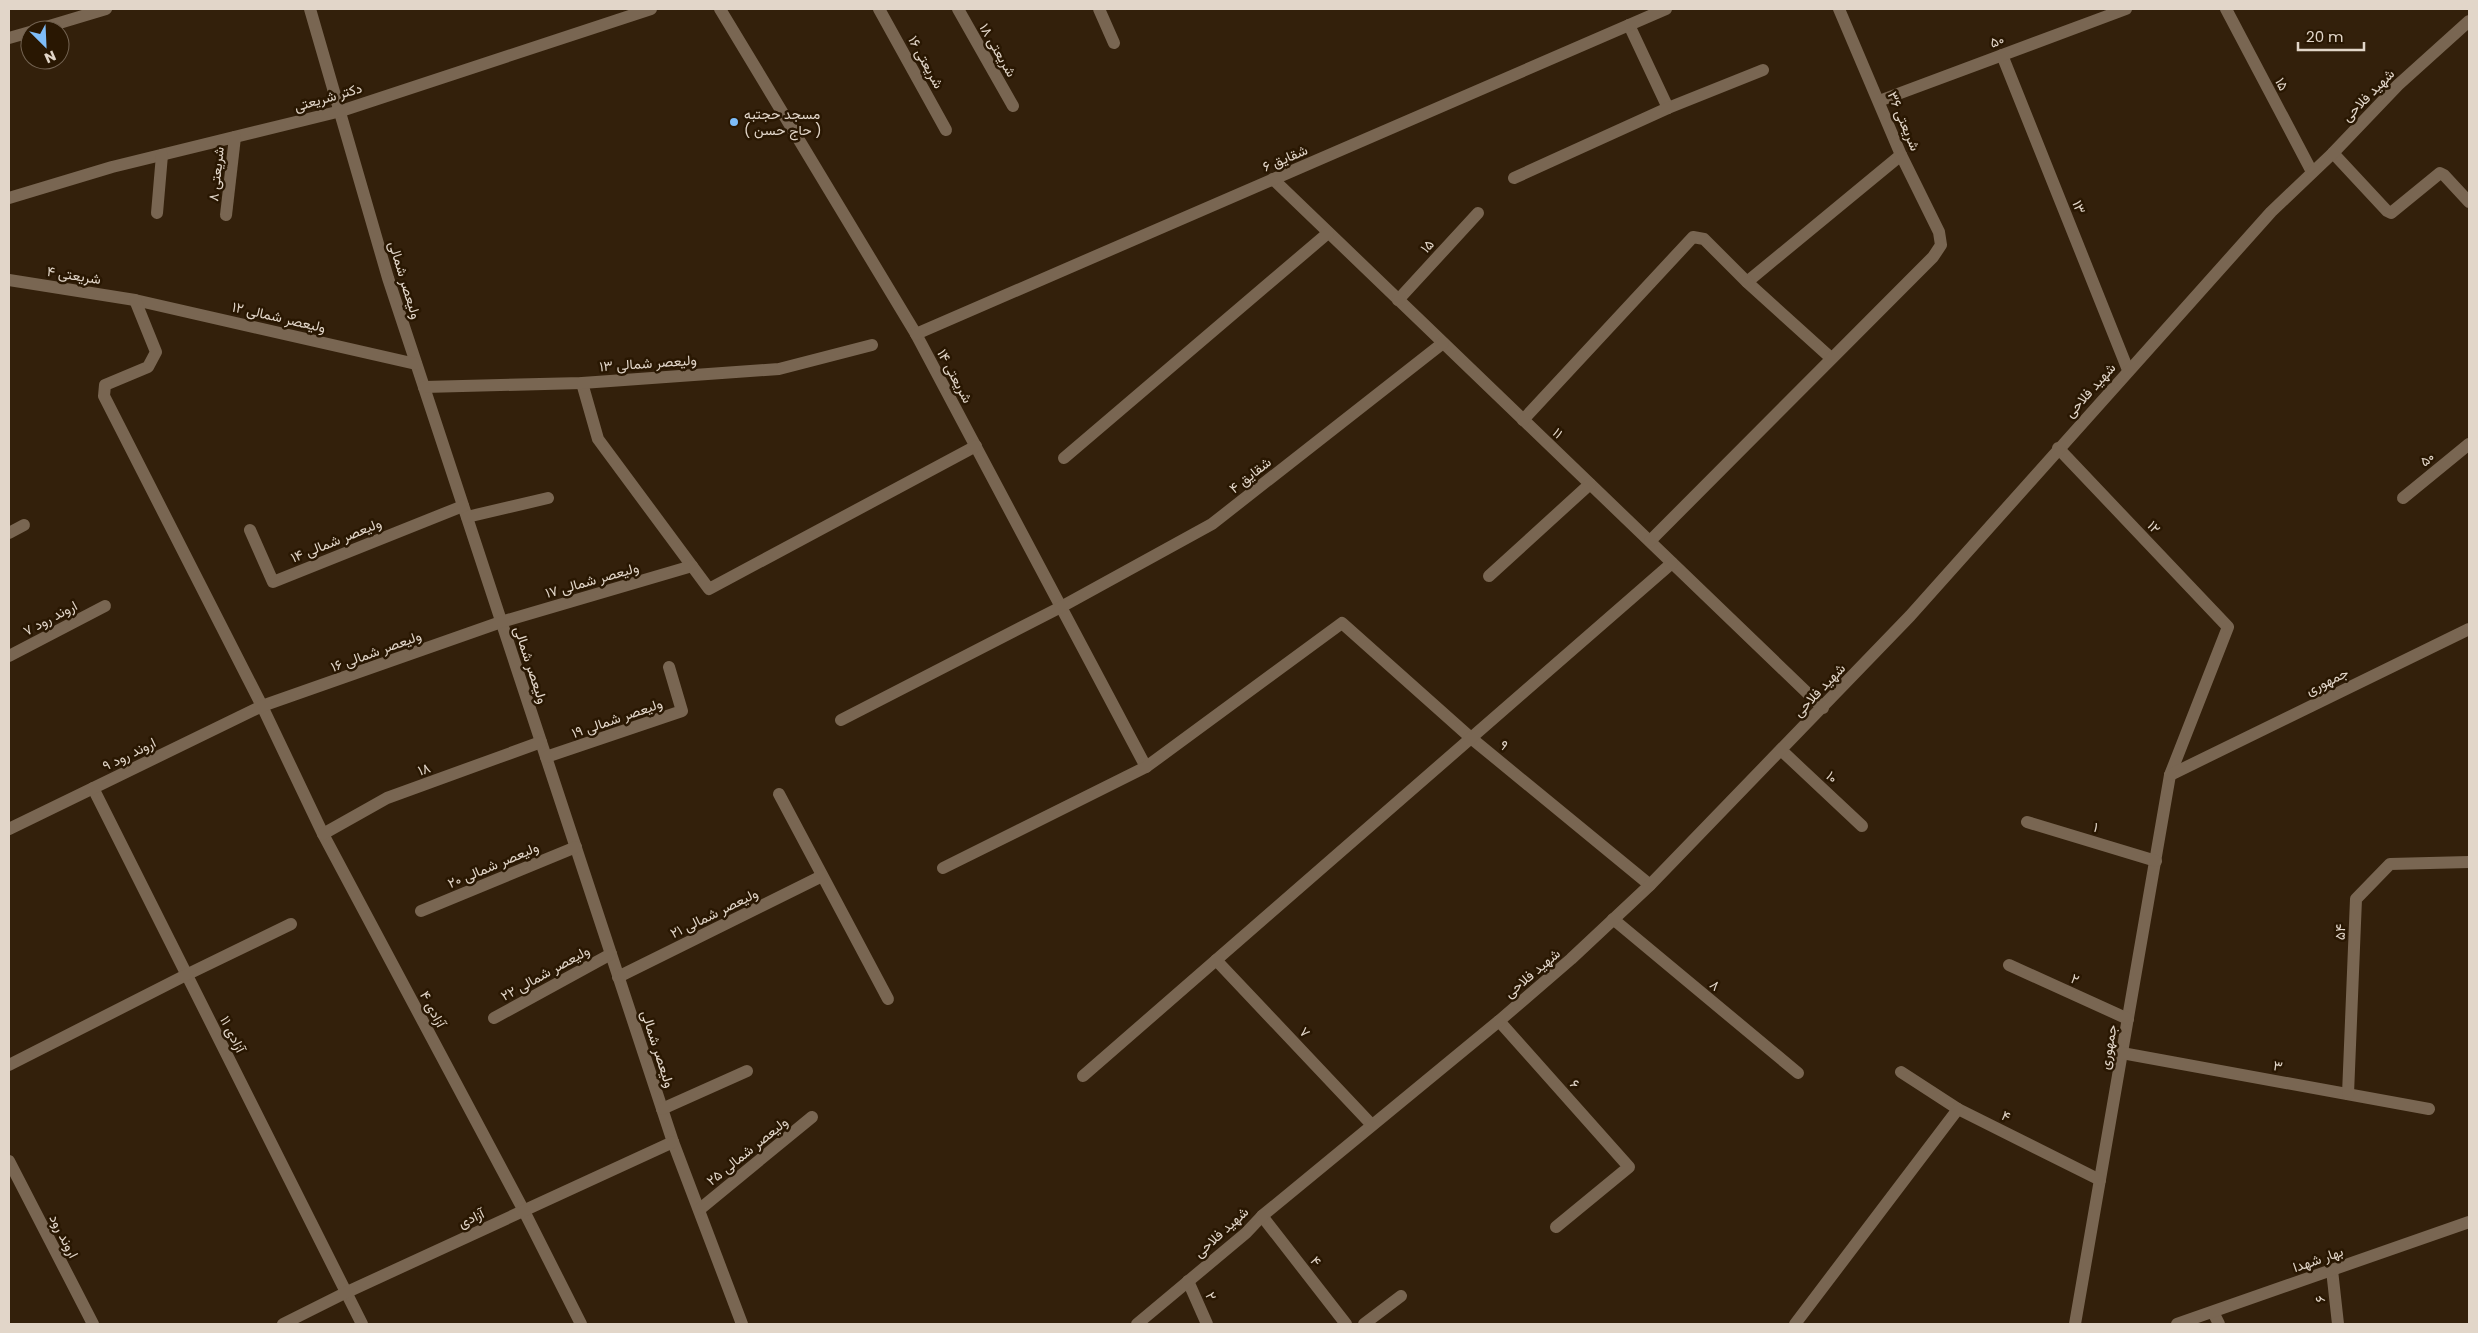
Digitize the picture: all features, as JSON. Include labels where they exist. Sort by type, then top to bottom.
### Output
[{"type":"street","points":[[69,20],[106,9]]},
{"type":"street","name":"ولیعصر شمالی","points":[[310,9],[388,278],[416,364],[673,1142],[742,1324]]},
{"type":"street","name":"دکتر شریعتی","points":[[9,198],[162,155],[341,111],[651,9]]},
{"type":"street","name":"شریعتی ۱۴","points":[[720,9],[916,334],[1146,767]]},
{"type":"street","name":"شریعتی ۱۶","points":[[880,9],[946,130]]},
{"type":"street","name":"شریعتی ۱۸","points":[[958,9],[1013,106]]},
{"type":"street","points":[[1099,9],[1114,43]]},
{"type":"street","name":"شقایق ۶","points":[[916,334],[1666,9]]},
{"type":"street","name":"شریعتی ۳۶","points":[[1831,358],[1933,257],[1941,245],[1939,232],[1901,155],[1839,9]]},
{"type":"street","name":"۵۰","points":[[1879,101],[2126,9]]},
{"type":"street","name":"۱۵","points":[[2226,9],[2312,172]]},
{"type":"street","name":"شهید فلاحی","points":[[1137,1324],[1246,1233],[1262,1216],[1371,1124],[1499,1021],[1571,959],[1650,885],[1910,616],[2058,448],[2271,212],[2333,153],[2398,85],[2469,20]]},
{"type":"street","points":[[1629,25],[1668,108]]},
{"type":"street","name":"۱۳","points":[[2002,56],[2128,370]]},
{"type":"street","points":[[1514,178],[1668,108],[1762,70]]},
{"type":"street","name":"شریعتی ۸","points":[[226,215],[235,137]]},
{"type":"street","points":[[2333,153],[2386,211],[2391,213],[2396,211],[2440,173],[2469,202]]},
{"type":"street","points":[[157,213],[162,155]]},
{"type":"street","points":[[1747,282],[1901,155]]},
{"type":"street","name":"۱۱","points":[[1273,179],[1823,708]]},
{"type":"street","name":"۱۵","points":[[1398,300],[1478,213]]},
{"type":"street","points":[[1064,458],[1328,233]]},
{"type":"street","points":[[1523,420],[1693,236],[1704,239],[1747,282],[1831,358],[1650,541]]},
{"type":"street","name":"شریعتی ۴","points":[[9,280],[135,300]]},
{"type":"street","name":"ولیعصر شمالی ۱۲","points":[[135,300],[416,364]]},
{"type":"street","name":"آزادی ۴","points":[[135,300],[156,352],[148,367],[105,385],[104,396],[262,706],[323,834],[524,1211],[581,1324]]},
{"type":"street","name":"شقایق ۴","points":[[841,720],[1061,607],[1212,524],[1443,343]]},
{"type":"street","name":"ولیعصر شمالی ۱۳","points":[[424,388],[582,383],[780,368],[872,345]]},
{"type":"street","points":[[582,383],[598,439],[709,589],[976,446]]},
{"type":"street","name":"۵۰","points":[[2403,498],[2469,444]]},
{"type":"street","name":"۱۲","points":[[2058,448],[2228,627]]},
{"type":"street","points":[[1489,576],[1590,484]]},
{"type":"street","points":[[465,511],[548,498]]},
{"type":"street","name":"ولیعصر شمالی ۱۴","points":[[250,530],[273,582],[465,511]]},
{"type":"street","points":[[9,534],[24,525]]},
{"type":"street","points":[[1083,1076],[1672,563]]},
{"type":"street","name":"ولیعصر شمالی ۱۷","points":[[501,622],[692,566]]},
{"type":"street","name":"اروند رود ۷","points":[[9,656],[105,606]]},
{"type":"street","name":"ولیعصر شمالی ۱۶","points":[[262,706],[501,622]]},
{"type":"street","name":"۹","points":[[1146,767],[1342,623],[1471,738],[1650,885]]},
{"type":"street","name":"جمهوری","points":[[2075,1324],[2170,775],[2228,627]]},
{"type":"street","name":"جمهوری","points":[[2170,775],[2469,629]]},
{"type":"street","name":"ولیعصر شمالی ۱۹","points":[[546,757],[682,711],[669,667]]},
{"type":"street","name":"اروند رود ۹","points":[[9,829],[262,706]]},
{"type":"street","name":"۱۸","points":[[323,834],[387,798],[541,742]]},
{"type":"street","name":"۱۰","points":[[1781,750],[1862,826]]},
{"type":"street","points":[[943,868],[1146,767]]},
{"type":"street","name":"آزادی ۱۱","points":[[93,788],[362,1324]]},
{"type":"street","points":[[779,794],[888,999]]},
{"type":"street","name":"۱","points":[[2027,822],[2156,861]]},
{"type":"street","name":"ولیعصر شمالی ۲۰","points":[[421,911],[576,847]]},
{"type":"street","name":"۵۴","points":[[2348,1094],[2356,900],[2390,864],[2469,862]]},
{"type":"street","name":"ولیعصر شمالی ۲۱","points":[[618,977],[822,876]]},
{"type":"street","name":"۸","points":[[1613,919],[1798,1074]]},
{"type":"street","points":[[9,1065],[186,974],[292,924]]},
{"type":"street","name":"ولیعصر شمالی ۲۲","points":[[494,1018],[611,954]]},
{"type":"street","name":"۷","points":[[1216,960],[1371,1124]]},
{"type":"street","name":"۲","points":[[2009,965],[2128,1019]]},
{"type":"street","name":"۶","points":[[1499,1021],[1629,1167],[1556,1227]]},
{"type":"street","name":"۳","points":[[2122,1053],[2429,1109]]},
{"type":"street","points":[[662,1109],[747,1071]]},
{"type":"street","name":"۴","points":[[1901,1072],[1958,1109],[2100,1180]]},
{"type":"street","points":[[1795,1324],[1958,1109]]},
{"type":"street","name":"ولیعصر شمالی ۲۵","points":[[700,1209],[812,1117]]},
{"type":"street","name":"آزادی","points":[[284,1324],[345,1293],[673,1142]]},
{"type":"street","name":"اروند رود","points":[[9,1161],[93,1324]]},
{"type":"street","name":"۴","points":[[1262,1216],[1346,1324]]},
{"type":"street","name":"بهار شهدا","points":[[2177,1324],[2469,1222]]},
{"type":"street","name":"۶","points":[[2332,1270],[2338,1324]]},
{"type":"street","name":"۲","points":[[1188,1281],[1207,1324]]},
{"type":"street","points":[[1364,1324],[1401,1296]]},
{"type":"street","points":[[2213,1312],[2219,1324]]},
{"type":"place","name":"مسجد حجتیه ( حاج حسن )","points":[[734,122]]}]
